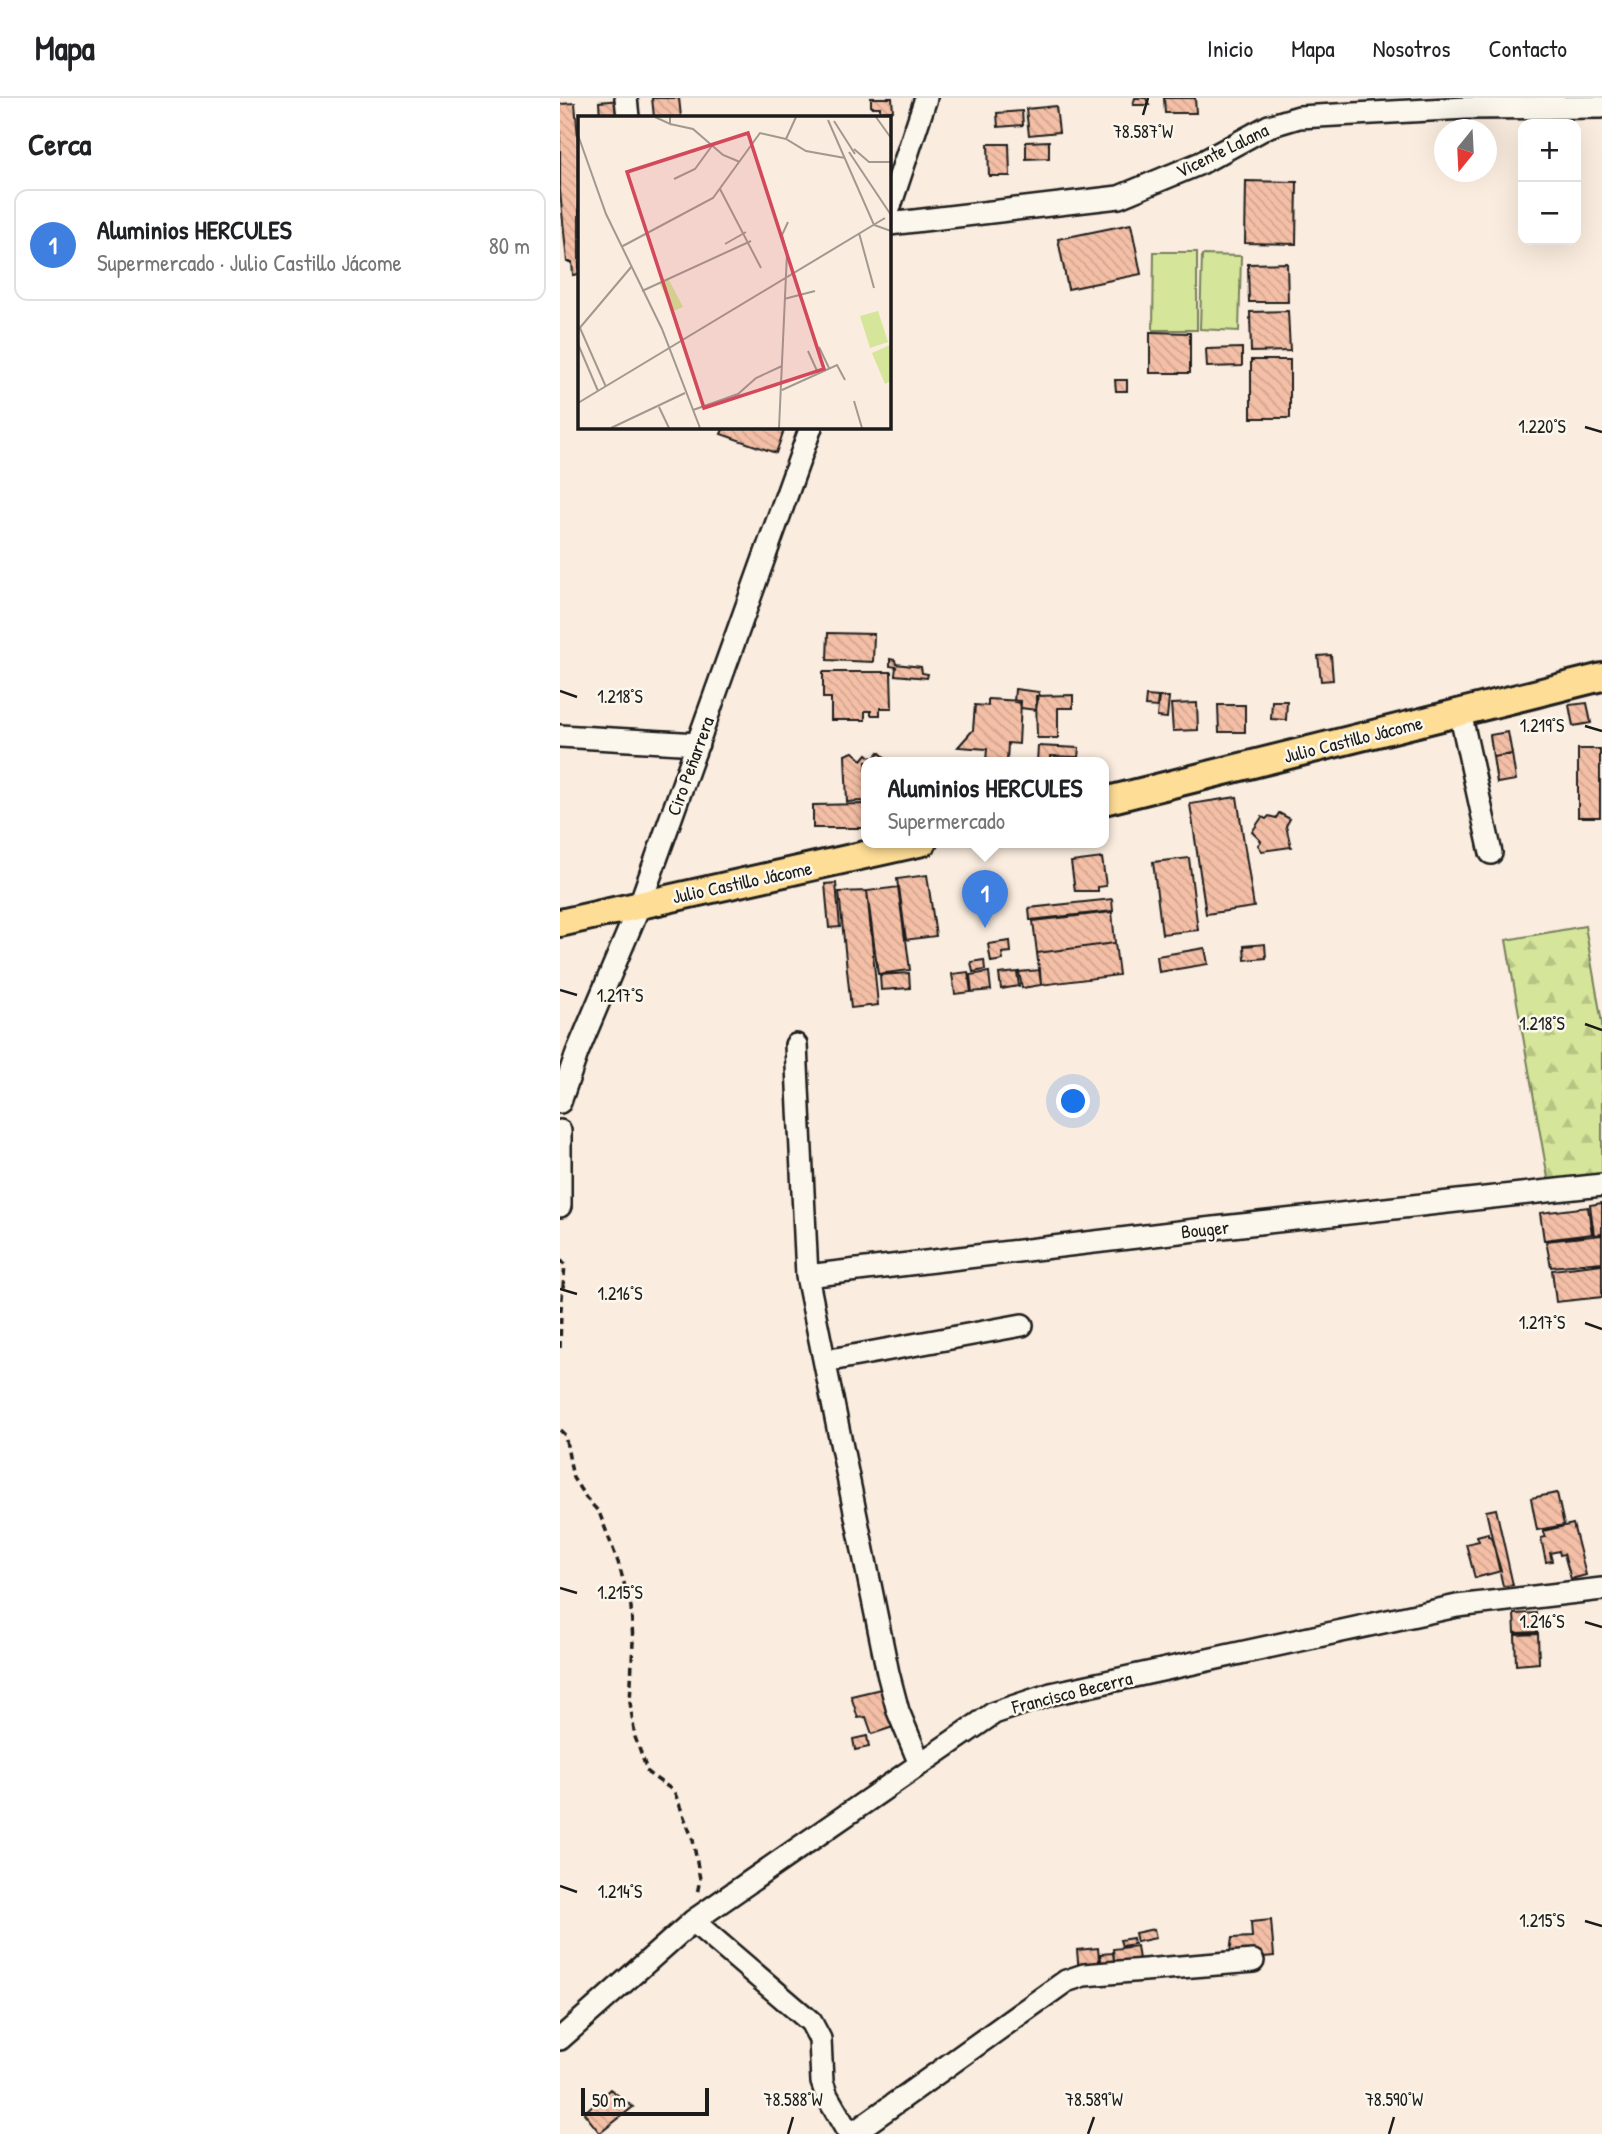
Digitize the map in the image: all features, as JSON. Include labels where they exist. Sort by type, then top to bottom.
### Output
[{"type":"main road","name":"Julio Castillo Jácome","points":[[1109,800],[1602,677]]},
{"type":"main road","name":"Julio Castillo Jácome","points":[[560,923],[896,848]]},
{"type":"street","points":[[626,98],[628,116]]},
{"type":"street","points":[[891,203],[926,98]]},
{"type":"street","name":"Vicente Lalana","points":[[891,225],[1119,197],[1201,163],[1269,126],[1299,117],[1466,108],[1602,107]]},
{"type":"street","name":"Ciro Peñarrera","points":[[560,1102],[577,1054],[640,904],[810,429]]},
{"type":"street","points":[[1460,712],[1490,853]]},
{"type":"street","points":[[560,736],[698,744]]},
{"type":"street","points":[[796,1045],[807,1276],[888,1673],[898,1711],[920,1763]]},
{"type":"street","points":[[560,1131],[560,1206]]},
{"type":"street","name":"Bouger","points":[[807,1276],[1602,1185]]},
{"type":"street","points":[[825,1361],[1022,1325]]},
{"type":"street","name":"Francisco Becerra","points":[[560,2039],[693,1921],[994,1713],[1052,1694],[1457,1606],[1602,1589]]},
{"type":"street","points":[[693,1921],[811,2022],[820,2039],[824,2090],[850,2134],[1066,1981],[1084,1975],[1253,1961]]},
{"type":"path","points":[[560,1259],[565,1265],[560,1349]]},
{"type":"path","points":[[560,1430],[565,1435],[573,1478],[599,1512],[631,1607],[633,1642],[630,1702],[635,1737],[649,1773],[674,1791],[693,1840],[700,1879],[693,1921]]},
{"type":"green space","points":[[1154,252],[1197,252],[1197,330],[1153,330]]},
{"type":"green space","points":[[1202,255],[1241,256],[1239,331],[1200,329]]},
{"type":"green space","points":[[1585,926],[1602,1023],[1602,1192],[1552,1201],[1506,940]]},
{"type":"building","points":[[652,98],[679,98],[681,116],[654,116]]},
{"type":"building","points":[[871,98],[892,98],[893,111],[880,112],[880,107],[871,107]]},
{"type":"building","points":[[1135,98],[1146,98],[1149,105],[1133,105]]},
{"type":"building","points":[[1164,98],[1195,98],[1196,113],[1165,113]]},
{"type":"building","points":[[620,100],[622,116],[600,116],[599,102]]},
{"type":"building","points":[[575,103],[578,138],[578,274],[573,275],[572,262],[567,262],[560,191],[560,104]]},
{"type":"building","points":[[1056,106],[1059,132],[1029,135],[1026,109]]},
{"type":"building","points":[[1022,111],[1023,125],[998,127],[997,113]]},
{"type":"building","points":[[1049,141],[1049,158],[1026,159],[1026,142]]},
{"type":"building","points":[[988,144],[1009,144],[1010,176],[989,176]]},
{"type":"building","points":[[1246,181],[1297,182],[1296,244],[1245,243]]},
{"type":"building","points":[[1131,224],[1141,274],[1068,289],[1058,239]]},
{"type":"building","points":[[1287,263],[1288,302],[1249,302],[1248,264]]},
{"type":"building","points":[[1288,311],[1290,351],[1251,352],[1250,312]]},
{"type":"building","points":[[1150,332],[1190,333],[1190,373],[1150,373]]},
{"type":"building","points":[[1242,348],[1242,366],[1207,367],[1206,349]]},
{"type":"building","points":[[1251,360],[1290,360],[1290,418],[1251,418]]},
{"type":"building","points":[[1115,380],[1127,380],[1127,391],[1116,391]]},
{"type":"building","points":[[723,429],[784,429],[776,453],[721,434]]},
{"type":"building","points":[[828,633],[874,634],[873,662],[827,660]]},
{"type":"building","points":[[1331,655],[1333,680],[1321,681],[1318,656]]},
{"type":"building","points":[[890,659],[895,660],[896,664],[921,667],[922,673],[928,674],[927,678],[895,675],[896,667],[890,666]]},
{"type":"building","points":[[823,672],[891,672],[892,708],[880,708],[880,715],[871,715],[871,711],[865,711],[865,720],[831,720],[831,698],[823,698]]},
{"type":"building","points":[[1015,689],[1039,692],[1036,710],[1021,708],[1020,703],[1014,702]]},
{"type":"building","points":[[1073,695],[1073,708],[1058,708],[1058,738],[1037,738],[1036,696]]},
{"type":"building","points":[[1146,696],[1158,697],[1157,707],[1145,706]]},
{"type":"building","points":[[1159,697],[1169,697],[1167,718],[1157,717]]},
{"type":"building","points":[[988,699],[1021,701],[1019,744],[1008,743],[1007,757],[986,757],[987,749],[958,747],[973,730],[975,705],[988,706]]},
{"type":"building","points":[[1272,701],[1287,701],[1286,720],[1271,719]]},
{"type":"building","points":[[1197,703],[1198,730],[1173,731],[1171,704]]},
{"type":"building","points":[[1587,703],[1591,723],[1573,726],[1569,705]]},
{"type":"building","points":[[1218,705],[1245,705],[1245,732],[1219,732]]},
{"type":"building","points":[[1508,732],[1512,754],[1493,757],[1490,735]]},
{"type":"building","points":[[1038,746],[1079,748],[1078,757],[1037,757]]},
{"type":"building","points":[[1578,749],[1600,749],[1600,817],[1578,817]]},
{"type":"building","points":[[853,752],[861,759],[861,801],[847,802],[845,755]]},
{"type":"building","points":[[1512,754],[1516,780],[1497,783],[1493,757]]},
{"type":"building","points":[[1237,797],[1254,907],[1206,914],[1190,804]]},
{"type":"building","points":[[861,804],[861,828],[813,828],[813,805]]},
{"type":"building","points":[[1279,813],[1290,819],[1286,826],[1291,847],[1262,851],[1258,845],[1261,841],[1252,832],[1262,817],[1276,818]]},
{"type":"building","points":[[1102,858],[1106,886],[1098,887],[1098,891],[1075,891],[1071,862]]},
{"type":"building","points":[[1189,858],[1198,930],[1162,934],[1153,862]]},
{"type":"building","points":[[927,875],[936,936],[905,940],[897,879]]},
{"type":"building","points":[[836,883],[840,927],[829,928],[825,884]]},
{"type":"building","points":[[899,887],[910,970],[878,974],[867,891]]},
{"type":"building","points":[[867,891],[878,1005],[851,1008],[839,892]]},
{"type":"building","points":[[1112,899],[1113,911],[1030,920],[1029,908]]},
{"type":"building","points":[[1112,912],[1115,943],[1037,953],[1033,921]]},
{"type":"building","points":[[1010,941],[1011,952],[1002,953],[1003,960],[991,962],[988,944]]},
{"type":"building","points":[[1115,943],[1119,975],[1041,985],[1037,953]]},
{"type":"building","points":[[1265,944],[1266,958],[1245,960],[1244,946]]},
{"type":"building","points":[[1205,948],[1208,964],[1159,972],[1157,956]]},
{"type":"building","points":[[984,960],[985,970],[973,972],[971,962]]},
{"type":"building","points":[[1040,970],[1041,985],[1022,988],[1019,972]]},
{"type":"building","points":[[968,972],[971,992],[955,994],[952,974]]},
{"type":"building","points":[[989,972],[991,990],[972,992],[970,975]]},
{"type":"building","points":[[1017,972],[1019,986],[1001,989],[999,974]]},
{"type":"building","points":[[909,973],[910,988],[881,990],[880,975]]},
{"type":"building","points":[[1602,1203],[1602,1234],[1594,1235],[1590,1205]]},
{"type":"building","points":[[1588,1207],[1592,1234],[1544,1240],[1540,1213]]},
{"type":"building","points":[[1602,1235],[1602,1262],[1551,1267],[1546,1241]]},
{"type":"building","points":[[1602,1264],[1602,1297],[1556,1302],[1552,1270]]},
{"type":"building","points":[[1557,1493],[1564,1525],[1537,1530],[1531,1498]]},
{"type":"building","points":[[1496,1509],[1513,1585],[1503,1586],[1486,1511]]},
{"type":"building","points":[[1573,1524],[1586,1575],[1571,1579],[1564,1554],[1560,1555],[1559,1551],[1550,1553],[1552,1561],[1546,1562],[1541,1538],[1546,1537],[1543,1531]]},
{"type":"building","points":[[1488,1533],[1501,1571],[1475,1578],[1466,1544],[1479,1541],[1477,1536]]},
{"type":"building","points":[[1536,1613],[1537,1632],[1515,1633],[1514,1614]]},
{"type":"building","points":[[1538,1634],[1539,1663],[1516,1665],[1515,1635]]},
{"type":"building","points":[[881,1689],[893,1727],[872,1734],[866,1717],[858,1718],[851,1696]]},
{"type":"building","points":[[867,1736],[869,1747],[855,1750],[853,1739]]},
{"type":"building","points":[[1271,1920],[1274,1956],[1229,1960],[1232,1938],[1252,1937],[1251,1922]]},
{"type":"building","points":[[1154,1929],[1156,1938],[1137,1942],[1135,1933]]},
{"type":"building","points":[[1133,1938],[1134,1944],[1122,1946],[1120,1940]]},
{"type":"building","points":[[1137,1946],[1140,1966],[1115,1969],[1113,1949]]},
{"type":"building","points":[[1098,1948],[1100,1971],[1079,1973],[1077,1950]]},
{"type":"building","points":[[1113,1953],[1115,1969],[1103,1971],[1100,1954]]},
{"type":"building","points":[[610,2089],[633,2107],[600,2133],[584,2113]]},
{"type":"place","name":"Aluminios HERCULES","points":[[985,928]]}]
